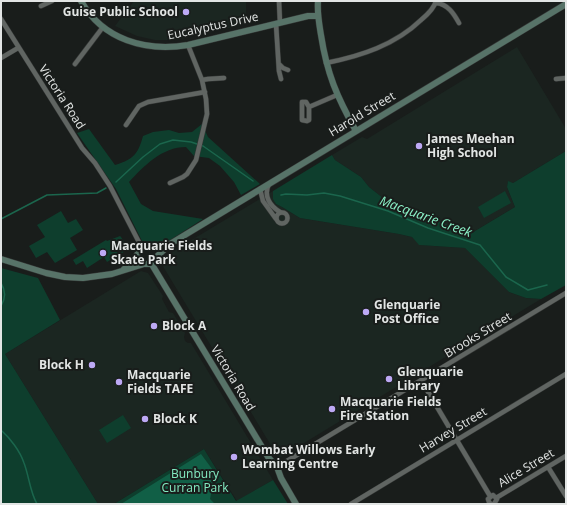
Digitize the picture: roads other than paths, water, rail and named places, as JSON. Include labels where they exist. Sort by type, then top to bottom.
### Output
[{"type":"main road","name":"Eucalyptus Drive","points":[[81,1],[103,27],[119,37],[142,45],[166,47],[188,45],[318,16]]},
{"type":"main road","points":[[318,1],[318,16],[326,63],[337,95],[356,131]]},
{"type":"main road","name":"Harold Street","points":[[150,261],[170,244],[566,4]]},
{"type":"main road","name":"Harold Street","points":[[143,249],[170,244]]},
{"type":"main road","points":[[143,249],[139,260],[150,261]]},
{"type":"main road","points":[[143,249],[154,251],[150,261]]},
{"type":"main road","points":[[122,270],[130,264],[143,249]]},
{"type":"main road","points":[[1,259],[46,273],[77,278],[97,277],[112,274],[150,261]]},
{"type":"main road","name":"Victoria Road","points":[[150,261],[268,457],[277,467],[281,478],[296,504]]},
{"type":"street","points":[[41,6],[52,1]]},
{"type":"street","points":[[279,1],[278,64],[281,79]]},
{"type":"street","points":[[326,63],[355,57],[394,40],[416,25],[432,10],[436,2],[448,7],[459,24]]},
{"type":"street","name":"Victoria Road","points":[[1,19],[82,148],[110,186],[143,249]]},
{"type":"street","points":[[75,64],[103,27]]},
{"type":"street","points":[[170,183],[187,174],[196,160],[207,114],[202,80],[188,45]]},
{"type":"street","points":[[1,58],[18,48]]},
{"type":"street","points":[[278,64],[288,70]]},
{"type":"street","points":[[202,80],[224,78]]},
{"type":"street","points":[[556,79],[566,78]]},
{"type":"street","points":[[126,125],[138,106],[148,102],[204,92]]},
{"type":"street","points":[[309,107],[337,95]]},
{"type":"street","points":[[266,195],[266,190],[269,184]]},
{"type":"street","points":[[260,189],[266,195],[273,208],[285,214],[287,221],[280,224],[263,201],[260,189]]},
{"type":"street","points":[[248,196],[254,196],[263,201]]},
{"type":"street","points":[[276,219],[276,215],[280,212]]},
{"type":"street","name":"Brooks Street","points":[[277,467],[566,294]]},
{"type":"street","name":"Harvey Street","points":[[351,504],[566,374]]},
{"type":"street","points":[[421,380],[490,496],[494,496],[496,498],[497,501],[495,504]]},
{"type":"street","name":"Alice Street","points":[[496,498],[566,456]]},
{"type":"street","points":[[548,467],[566,496]]},
{"type":"street","points":[[488,503],[490,496]]},
{"type":"waterway","name":"Macquarie Creek","points":[[116,182],[143,157],[160,144],[173,140],[191,142],[203,146],[253,181]]},
{"type":"waterway","name":"Macquarie Creek","points":[[1,219],[47,195],[97,193],[106,188]]},
{"type":"waterway","name":"Macquarie Creek","points":[[281,195],[307,195],[324,193],[340,196],[388,211],[428,228],[480,245],[506,277],[528,290],[547,285]]},
{"type":"waterway","points":[[1,283],[5,294],[1,306]]},
{"type":"waterway","points":[[1,430],[8,437],[22,458],[37,504]]},
{"type":"place","name":"Guise Public School","points":[[186,12]]},
{"type":"place","name":"James Meehan High School","points":[[419,146]]},
{"type":"place","name":"Macquarie Fields Skate Park","points":[[103,253]]},
{"type":"place","name":"Glenquarie Post Office","points":[[366,312]]},
{"type":"place","name":"Block A","points":[[154,326]]},
{"type":"place","name":"Block H","points":[[92,365]]},
{"type":"place","name":"Glenquarie Library","points":[[389,379]]},
{"type":"place","name":"Macquarie Fields TAFE","points":[[119,382]]},
{"type":"place","name":"Macquarie Fields Fire Station","points":[[332,409]]},
{"type":"place","name":"Block K","points":[[145,419]]},
{"type":"place","name":"Wombat Willows Early Learning Centre","points":[[234,457]]},
{"type":"park label","name":"Bunbury Curran Park","points":[[195,481]]}]
